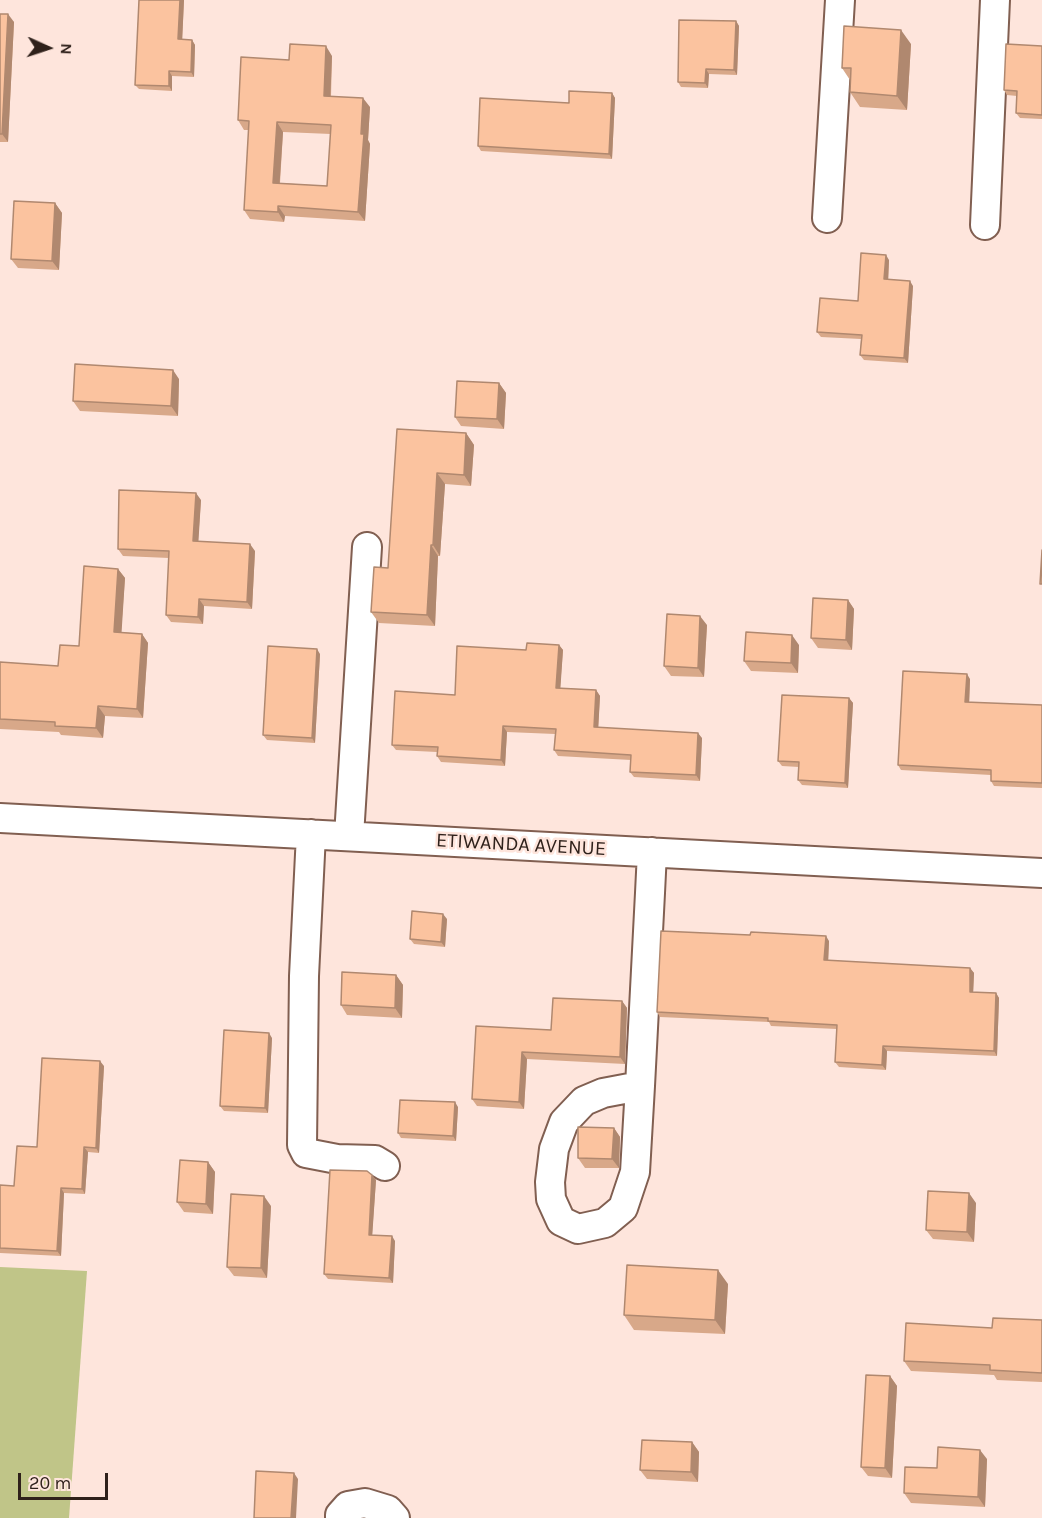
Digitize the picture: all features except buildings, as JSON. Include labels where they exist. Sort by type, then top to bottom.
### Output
[{"type":"street","points":[[827,218],[840,0]]},
{"type":"street","points":[[985,225],[994,0]]},
{"type":"street","points":[[349,837],[368,547]]},
{"type":"street","name":"ETIWANDA AVENUE","points":[[0,818],[1042,873]]},
{"type":"street","points":[[310,834],[304,976],[302,1145],[306,1153],[337,1159],[375,1160],[385,1166]]},
{"type":"street","points":[[640,1086],[603,1094],[584,1101],[564,1122],[554,1149],[550,1182],[551,1200],[561,1221],[578,1229],[604,1223],[623,1208],[635,1172],[640,1086],[652,852]]},
{"type":"street","points":[[340,1518],[348,1506],[365,1503],[388,1510],[395,1518]]},
{"type":"green space","points":[[0,1267],[87,1271],[69,1518],[0,1518]]}]
